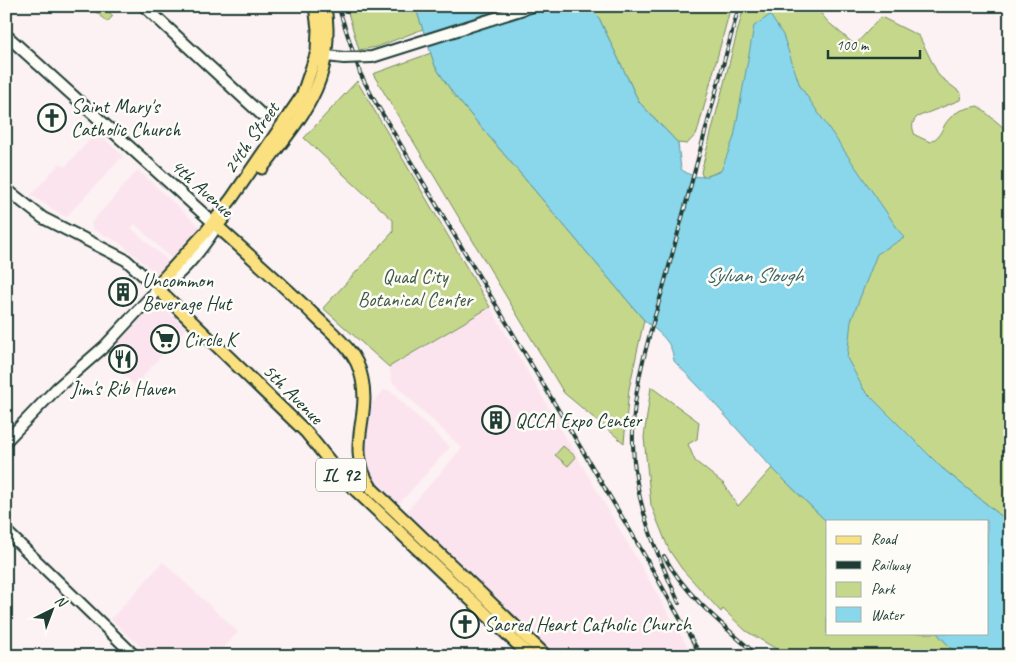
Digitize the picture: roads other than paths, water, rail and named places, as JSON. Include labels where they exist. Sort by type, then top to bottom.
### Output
[{"type":"main road","points":[[315,6],[321,56]]},
{"type":"main road","points":[[321,56],[328,31],[325,6]]},
{"type":"main road","name":"24th Street","points":[[158,289],[163,279],[215,225],[307,109],[317,90],[321,56]]},
{"type":"main road","name":"4th Avenue","points":[[215,225],[307,308],[348,349],[359,368],[364,390],[358,458],[361,470],[372,489],[546,656]]},
{"type":"main road","name":"5th Avenue","points":[[158,289],[306,432],[344,479],[530,656]]},
{"type":"street","points":[[144,6],[262,115]]},
{"type":"street","points":[[321,56],[344,58],[372,57],[533,6]]},
{"type":"street","name":"4th Avenue","points":[[6,35],[215,225]]},
{"type":"street","name":"5th Avenue","points":[[6,189],[43,218],[126,260],[158,289]]},
{"type":"street","name":"24th Street","points":[[6,441],[57,388],[105,346],[158,289]]},
{"type":"street","points":[[6,531],[135,656]]},
{"type":"water","name":"Sylvan Slough","points":[[415,6],[569,6],[575,11],[590,8],[598,16],[639,102],[678,143],[681,169],[686,173],[700,177],[721,171],[734,137],[754,26],[770,15],[783,35],[800,86],[904,238],[877,254],[851,321],[847,358],[864,390],[942,468],[1010,523],[1010,656],[958,656],[938,634],[988,634],[988,520],[826,521],[772,468],[674,361],[668,342],[644,320],[454,95],[435,66]]},
{"type":"railway","points":[[338,6],[360,73],[373,98],[638,544],[701,656]]},
{"type":"railway","points":[[679,603],[662,565],[642,506],[634,465],[633,422],[644,356],[739,6]]},
{"type":"railway","points":[[664,556],[673,571],[694,597],[758,656]]},
{"type":"place","name":"Saint Mary's Catholic Church","points":[[52,118]]},
{"type":"place","name":"Uncommon Beverage Hut","points":[[123,292]]},
{"type":"place","name":"Circle K","points":[[165,339]]},
{"type":"place","name":"Jim's Rib Haven","points":[[123,359]]},
{"type":"place","name":"QCCA Expo Center","points":[[496,420]]},
{"type":"place","name":"Sacred Heart Catholic Church","points":[[465,624]]},
{"type":"park label","name":"Quad City Botanical Center","points":[[415,288]]}]
